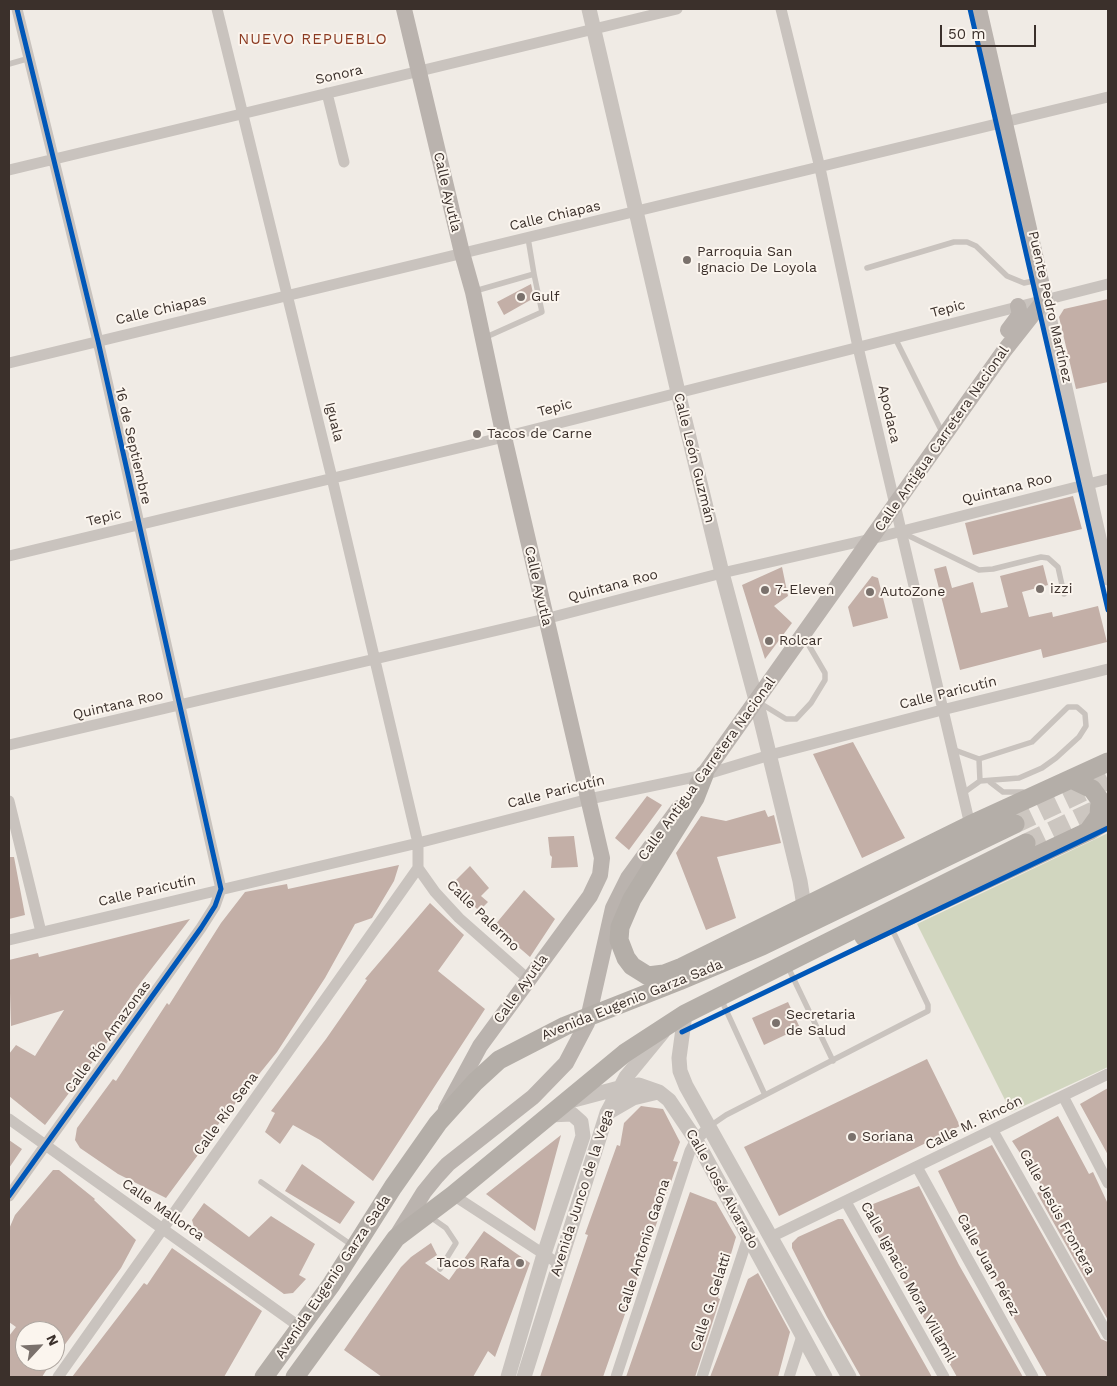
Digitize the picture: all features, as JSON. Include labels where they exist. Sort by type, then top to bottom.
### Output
[{"type":"highway","points":[[704,775],[693,802],[628,906],[620,927],[619,940],[632,966],[648,976],[664,974],[697,960],[970,826],[1108,762]]},
{"type":"highway","points":[[1063,783],[1092,789],[1100,800],[1099,816],[1088,831]]},
{"type":"highway","points":[[804,955],[834,950],[1108,820]]},
{"type":"highway","name":"Avenida Eugenio Garza Sada","points":[[264,1377],[355,1247],[438,1123],[480,1076],[510,1053],[612,1005],[723,964],[1015,824]]},
{"type":"highway","name":"Avenida Eugenio Garza Sada","points":[[295,1377],[396,1238],[453,1195],[624,1053],[678,1019],[720,997],[1026,844]]},
{"type":"highway","points":[[762,946],[800,908]]},
{"type":"highway","points":[[697,960],[723,964]]},
{"type":"main road","name":"Calle Ayutla","points":[[404,9],[473,292],[545,619],[602,858],[600,875],[590,896],[480,1046],[438,1123]]},
{"type":"main road","points":[[979,9],[1045,299]]},
{"type":"main road","name":"Calle Antigua Carretera Nacional","points":[[396,1238],[424,1192],[448,1164],[534,1097],[566,1063],[586,1022],[608,921],[628,878],[704,775],[982,382],[1045,299]]},
{"type":"main road","points":[[982,382],[983,366],[1020,314],[1018,306]]},
{"type":"street","name":"16 de Septiembre","points":[[17,9],[98,341],[221,889]]},
{"type":"street","name":"Iguala","points":[[218,9],[418,842]]},
{"type":"street","name":"Calle León Guzmán","points":[[589,9],[678,392],[722,572],[770,755],[800,908]]},
{"type":"street","name":"Sonora","points":[[9,170],[677,9]]},
{"type":"street","name":"Apodaca","points":[[781,9],[820,168],[858,346],[950,749],[970,826]]},
{"type":"street","points":[[327,93],[344,162]]},
{"type":"street","name":"Calle Chiapas","points":[[9,363],[462,253],[636,213],[1108,97]]},
{"type":"street","name":"Tepic","points":[[9,556],[504,437],[1108,284]]},
{"type":"street","points":[[1045,299],[1108,578]]},
{"type":"street","name":"Quintana Roo","points":[[9,745],[545,619],[722,572],[871,540],[1108,479]]},
{"type":"street","name":"Calle Paricutín","points":[[9,940],[418,842],[589,798],[704,775],[770,755],[1108,669]]},
{"type":"street","points":[[9,801],[40,932]]},
{"type":"street","points":[[418,842],[418,868]]},
{"type":"street","name":"Calle Palermo","points":[[418,868],[435,892],[459,918],[528,979]]},
{"type":"street","name":"Calle Río Sena","points":[[58,1377],[418,868]]},
{"type":"street","name":"Calle Río Amazonas","points":[[9,1196],[201,928],[215,906],[221,889]]},
{"type":"street","name":"Avenida Junco de la Vega","points":[[524,1377],[607,1113],[619,1088],[678,1019]]},
{"type":"street","name":"Calle José Alvarado","points":[[678,1019],[680,1071],[708,1128],[849,1377]]},
{"type":"street","name":"Calle M. Rincón","points":[[771,1237],[1108,1074]]},
{"type":"street","points":[[566,1102],[638,1085],[660,1092]]},
{"type":"street","points":[[607,1113],[633,1098],[660,1092]]},
{"type":"street","name":"Calle José Alvarado","points":[[660,1092],[677,1110],[696,1140],[825,1377]]},
{"type":"street","points":[[1063,1096],[1108,1183]]},
{"type":"street","name":"Avenida Junco de la Vega","points":[[508,1377],[544,1254],[584,1131],[581,1122],[572,1114],[549,1115]]},
{"type":"street","name":"Calle Mallorca","points":[[9,1119],[300,1327]]},
{"type":"street","name":"Calle Antonio Gaona","points":[[616,1377],[690,1151],[696,1140],[708,1128]]},
{"type":"street","name":"Calle Jesús Frontera","points":[[993,1131],[1108,1335]]},
{"type":"street","name":"Calle Juan Pérez","points":[[917,1168],[1033,1377]]},
{"type":"street","points":[[453,1195],[559,1264]]},
{"type":"street","name":"Calle Ignacio Mora Villamil","points":[[846,1202],[944,1377]]},
{"type":"street","name":"Calle G. Gelatti","points":[[702,1377],[748,1237]]},
{"type":"street","points":[[780,1295],[798,1286]]},
{"type":"street","points":[[788,1377],[802,1336]]},
{"type":"lane","points":[[9,64],[30,58]]},
{"type":"lane","points":[[482,339],[542,312],[528,238]]},
{"type":"lane","points":[[867,268],[954,242],[967,242],[976,246],[1007,276],[1024,283],[1041,280]]},
{"type":"lane","points":[[473,292],[534,274]]},
{"type":"lane","points":[[895,338],[944,436]]},
{"type":"lane","points":[[901,532],[979,570],[993,569],[1041,557],[1048,558],[1058,567],[1064,594]]},
{"type":"lane","points":[[756,700],[786,719],[796,719],[811,702],[825,680],[825,673],[803,635]]},
{"type":"lane","points":[[950,749],[978,759],[1032,742],[1068,707],[1077,707],[1085,714],[1086,726],[1079,737],[1056,758],[1029,774],[990,782],[980,781],[962,794]]},
{"type":"lane","points":[[978,759],[980,781]]},
{"type":"lane","points":[[990,782],[1000,791],[1010,794],[1063,783]]},
{"type":"lane","points":[[708,1128],[726,1115],[928,1011],[928,1005],[890,925]]},
{"type":"lane","points":[[786,963],[833,1061]]},
{"type":"lane","points":[[720,997],[765,1095]]},
{"type":"lane","points":[[262,1182],[355,1247]]},
{"type":"lane","points":[[427,1215],[446,1228],[456,1243],[440,1269]]},
{"type":"green space","points":[[1108,833],[1108,1067],[1011,1112],[917,924]]},
{"type":"building","name":"Gulf","points":[[531,284],[534,298],[504,315],[497,302]]},
{"type":"building","points":[[1108,299],[1108,382],[1076,389],[1059,317],[1064,309]]},
{"type":"building","points":[[1073,496],[1082,529],[973,555],[965,523]]},
{"type":"building","points":[[1043,565],[1048,585],[1022,592],[1029,617],[1052,612],[1053,617],[1098,606],[1107,642],[1043,658],[1041,649],[960,670],[934,569],[946,566],[952,588],[973,582],[981,613],[1008,607],[1000,576]]},
{"type":"building","points":[[782,567],[788,596],[774,606],[792,623],[765,659],[742,585]]},
{"type":"building","name":"AutoZone","points":[[872,576],[878,578],[888,618],[853,627],[848,607]]},
{"type":"building","points":[[853,742],[905,838],[862,858],[813,754]]},
{"type":"building","points":[[647,796],[662,805],[629,850],[615,838]]},
{"type":"building","points":[[765,810],[768,817],[774,815],[781,843],[717,857],[736,918],[706,930],[676,853],[701,816],[726,821]]},
{"type":"building","points":[[574,836],[578,867],[551,868],[552,857],[550,855],[548,837]]},
{"type":"building","points":[[9,857],[14,857],[25,915],[9,919]]},
{"type":"building","points":[[399,865],[394,881],[372,918],[355,924],[325,978],[277,1052],[213,1131],[215,1132],[166,1198],[118,1174],[80,1148],[75,1140],[77,1128],[113,1079],[116,1081],[167,1003],[169,1005],[221,923],[245,892],[287,884],[288,889]]},
{"type":"building","points":[[470,866],[489,888],[481,896],[488,902],[479,911],[452,884]]},
{"type":"building","points":[[524,890],[555,919],[530,957],[494,926]]},
{"type":"building","points":[[430,903],[464,935],[438,971],[485,1009],[373,1181],[320,1140],[293,1125],[280,1144],[265,1132],[275,1113],[271,1111],[326,1039],[367,980],[365,979]]},
{"type":"building","points":[[190,919],[135,990],[110,1028],[115,1032],[45,1125],[9,1096],[9,1054],[16,1045],[35,1056],[64,1010],[11,1026],[9,960],[38,953],[39,957]]},
{"type":"building","name":"Secretaria de Salud","points":[[788,1002],[800,1028],[764,1045],[752,1018]]},
{"type":"building","name":"Soriana","points":[[927,1059],[960,1126],[779,1216],[744,1147]]},
{"type":"building","points":[[1108,1088],[1108,1155],[1080,1104]]},
{"type":"building","points":[[641,1106],[663,1109],[680,1142],[673,1161],[678,1162],[603,1377],[540,1377],[588,1235],[585,1234],[617,1145],[620,1146],[624,1123]]},
{"type":"building","points":[[1058,1116],[1089,1174],[1093,1172],[1108,1204],[1108,1320],[1037,1193],[1044,1189],[1012,1141]]},
{"type":"building","points":[[561,1135],[535,1231],[486,1194]]},
{"type":"building","points":[[9,1140],[22,1149],[9,1168]]},
{"type":"building","points":[[992,1145],[1101,1339],[1108,1342],[1108,1377],[1047,1377],[1008,1308],[1010,1307],[974,1236],[971,1238],[938,1171]]},
{"type":"building","points":[[302,1164],[355,1202],[340,1224],[285,1191]]},
{"type":"building","points":[[53,1170],[59,1170],[95,1199],[136,1240],[121,1268],[65,1344],[65,1321],[15,1321],[15,1326],[9,1322],[9,1229],[15,1215]]},
{"type":"building","points":[[919,1186],[959,1265],[1023,1377],[957,1377],[870,1222],[866,1214],[868,1206]]},
{"type":"building","points":[[690,1192],[716,1202],[736,1237],[718,1298],[720,1299],[695,1377],[626,1377]]},
{"type":"building","points":[[204,1203],[249,1237],[271,1216],[315,1244],[299,1275],[306,1279],[293,1293],[284,1294],[204,1237],[194,1227],[192,1220]]},
{"type":"building","points":[[838,1219],[843,1219],[932,1377],[861,1377],[827,1317],[792,1248],[792,1243],[798,1237]]},
{"type":"building","points":[[484,1231],[530,1263],[495,1357],[488,1351],[473,1377],[382,1377],[344,1350],[401,1267],[411,1257],[431,1243],[437,1255],[425,1263],[449,1280]]},
{"type":"building","points":[[172,1248],[262,1311],[224,1377],[72,1377],[144,1283],[147,1285]]},
{"type":"building","points":[[758,1273],[790,1332],[778,1377],[710,1377],[748,1279]]},
{"type":"building","points":[[15,1328],[15,1371],[46,1371],[42,1377],[9,1377],[9,1336]]},
{"type":"tunnel","points":[[1015,824],[1108,780]]},
{"type":"tunnel","points":[[1026,843],[1108,804]]},
{"type":"cycle path","points":[[9,1196],[201,928],[215,906],[221,889],[98,341],[17,9]]},
{"type":"cycle path","name":"Puente Pedro Martínez","points":[[970,9],[1108,610]]},
{"type":"cycle path","points":[[682,1032],[1108,828]]},
{"type":"place","name":"Parroquia San Ignacio De Loyola","points":[[687,260]]},
{"type":"place","name":"Gulf","points":[[521,297]]},
{"type":"place","name":"Tacos de Carne","points":[[477,434]]},
{"type":"place","name":"izzi","points":[[1040,589]]},
{"type":"place","name":"7-Eleven","points":[[765,590]]},
{"type":"place","name":"AutoZone","points":[[870,592]]},
{"type":"place","name":"Rolcar","points":[[769,641]]},
{"type":"place","name":"Secretaria de Salud","points":[[776,1023]]},
{"type":"place","name":"Soriana","points":[[852,1137]]},
{"type":"place","name":"Tacos Rafa","points":[[520,1263]]},
{"type":"district","name":"NUEVO REPUEBLO","points":[[313,40]]}]
